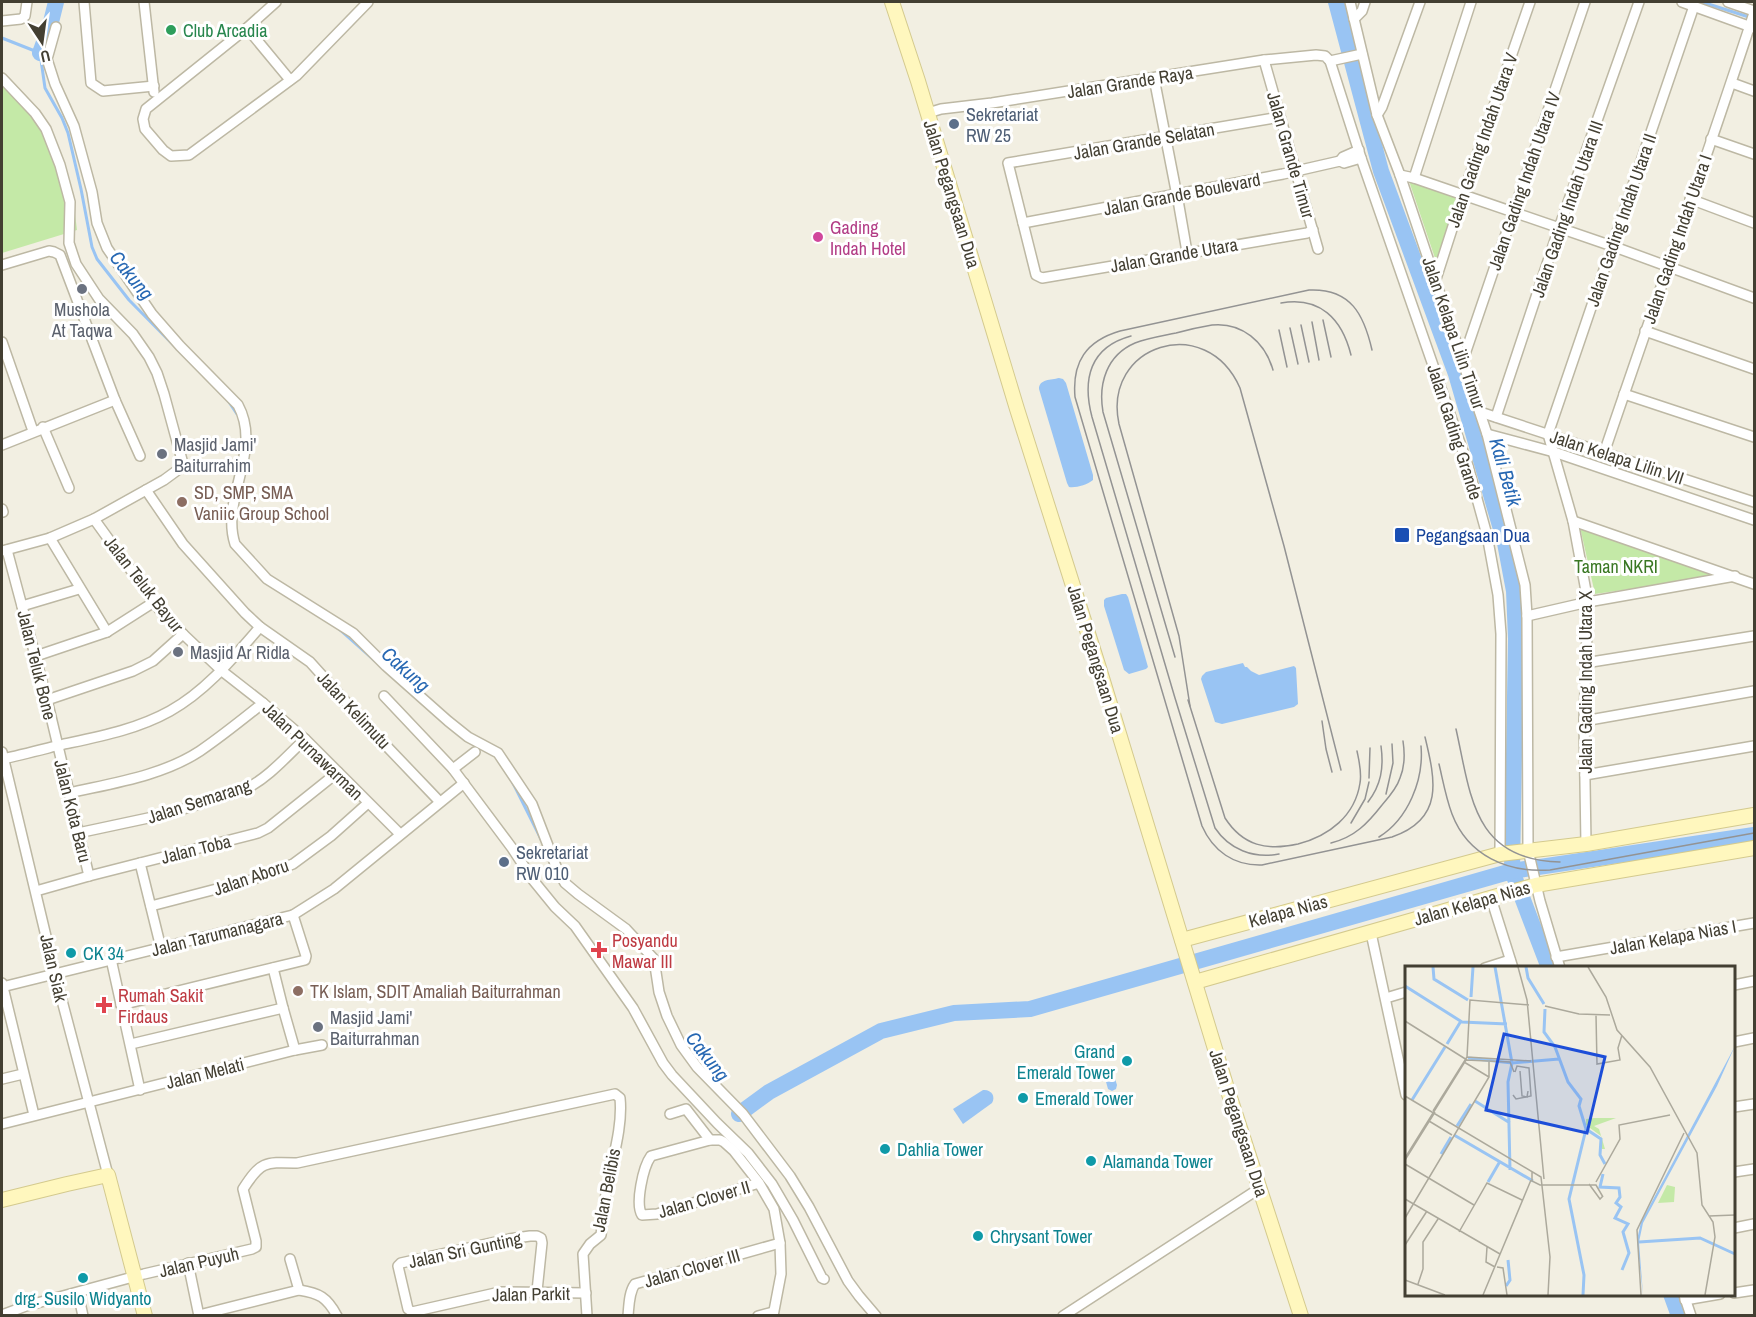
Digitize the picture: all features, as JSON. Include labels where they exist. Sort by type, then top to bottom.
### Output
[{"type":"street","points":[[2,21],[21,19],[25,16],[27,2]]},
{"type":"street","points":[[84,2],[92,83],[103,91],[154,86]]},
{"type":"street","points":[[144,2],[156,101]]},
{"type":"street","points":[[276,2],[146,109],[143,118],[145,129],[171,156],[189,155],[290,80],[368,2]]},
{"type":"street","name":"Jalan Pegangsaan Dua","points":[[892,2],[1194,980],[1301,1316]]},
{"type":"street","name":"Jalan Kelapa Lilin Timur","points":[[1350,2],[1360,53],[1377,115],[1436,279],[1487,434],[1525,585],[1528,855],[1533,884],[1559,966]]},
{"type":"street","points":[[1355,22],[1365,2]]},
{"type":"street","points":[[1377,115],[1420,2]]},
{"type":"street","points":[[1414,178],[1471,2]]},
{"type":"street","name":"Jalan Gading Indah Utara V","points":[[1436,279],[1530,2]]},
{"type":"street","name":"Jalan Gading Indah Utara IV","points":[[1463,360],[1585,2]]},
{"type":"street","name":"Jalan Gading Indah Utara III","points":[[1496,417],[1559,228],[1639,2]]},
{"type":"street","points":[[1682,2],[1753,19]]},
{"type":"street","points":[[1728,2],[1753,19]]},
{"type":"street","name":"Jalan Gading Indah Utara II","points":[[1548,434],[1694,6]]},
{"type":"street","name":"Jalan Gading Indah Utara I","points":[[1604,453],[1753,19]]},
{"type":"street","points":[[56,27],[46,59],[74,126],[92,192],[97,223],[104,242],[152,314],[238,405],[242,413],[247,438],[231,515],[236,544],[267,579],[353,633],[448,721],[468,737],[498,753],[532,804],[565,883],[626,929],[653,957],[659,992],[667,1016],[680,1042],[697,1067],[741,1112],[790,1176],[848,1281],[876,1316]]},
{"type":"street","points":[[247,28],[290,80]]},
{"type":"street","name":"Jalan Grande Raya","points":[[928,113],[941,109],[1264,60],[1322,56],[1332,60],[1360,53]]},
{"type":"street","name":"Jalan Grande Timur","points":[[1264,60],[1318,249]]},
{"type":"street","name":"Jalan Gading Grande","points":[[1332,60],[1360,154],[1468,466],[1493,562],[1501,634],[1504,854]]},
{"type":"street","points":[[2,78],[35,113],[46,129],[70,202],[69,243],[76,264],[99,299],[133,334],[149,357],[170,412],[182,460],[179,469],[164,480],[94,519],[50,538],[4,551]]},
{"type":"street","points":[[1154,78],[1187,252]]},
{"type":"street","points":[[1732,83],[1755,91]]},
{"type":"street","name":"Jalan Grande Selatan","points":[[1023,223],[1008,164],[1281,117]]},
{"type":"street","points":[[1711,139],[1755,154]]},
{"type":"street","name":"Jalan Grande Boulevard","points":[[1023,223],[1297,172],[1340,161],[1342,157],[1360,154]]},
{"type":"street","points":[[1400,175],[1612,246],[1755,298]]},
{"type":"street","points":[[1690,199],[1755,223]]},
{"type":"street","name":"Jalan Grande Utara","points":[[1023,223],[1036,275],[1042,278],[1313,230]]},
{"type":"street","points":[[2,266],[49,251],[60,255],[115,400],[140,456]]},
{"type":"street","points":[[1645,331],[1755,369]]},
{"type":"street","points":[[2,342],[38,429],[69,488]]},
{"type":"street","points":[[1624,394],[1755,437]]},
{"type":"street","points":[[2,445],[115,400]]},
{"type":"street","name":"Jalan Kelapa Lilin VII","points":[[1480,412],[1755,502]]},
{"type":"street","name":"Jalan Kelapa Lilin VII","points":[[1487,434],[1554,452],[1755,520]]},
{"type":"street","name":"Jalan Gading Indah Utara X","points":[[1548,434],[1573,521],[1588,602],[1584,721],[1586,844]]},
{"type":"street","name":"Jalan Kelimutu","points":[[146,490],[190,552],[245,614],[310,662],[440,802]]},
{"type":"street","name":"Jalan Teluk Bayur","points":[[94,519],[154,602],[183,634],[222,671]]},
{"type":"street","points":[[1573,521],[1755,584]]},
{"type":"street","points":[[50,538],[107,632]]},
{"type":"street","name":"Jalan Teluk Bone","points":[[4,551],[36,656],[58,746]]},
{"type":"street","points":[[1527,616],[1588,602],[1735,576]]},
{"type":"street","points":[[22,606],[79,589]]},
{"type":"street","points":[[36,656],[107,632],[154,602]]},
{"type":"street","name":"Jalan Siak","points":[[108,1175],[87,1102],[2,757],[120,731],[154,719],[182,703],[222,671],[260,627]]},
{"type":"street","points":[[47,700],[133,671],[153,661],[183,634]]},
{"type":"street","points":[[1585,663],[1755,636]]},
{"type":"street","name":"Jalan Purnawarman","points":[[222,671],[305,739],[400,834]]},
{"type":"street","points":[[1584,721],[1755,691]]},
{"type":"street","points":[[384,696],[453,769],[533,880],[555,907],[575,926],[633,1008],[672,1075],[748,1154],[772,1184],[824,1279]]},
{"type":"street","points":[[69,793],[149,774],[180,761],[200,751],[263,703]]},
{"type":"street","name":"Jalan Semarang","points":[[78,833],[167,814],[244,790],[272,771],[305,739]]},
{"type":"street","name":"Jalan Kota Baru","points":[[58,746],[89,876]]},
{"type":"street","points":[[1585,776],[1755,746]]},
{"type":"street","points":[[453,769],[475,752]]},
{"type":"street","name":"Jalan Toba","points":[[36,891],[258,833],[268,828],[338,772]]},
{"type":"street","name":"Jalan Tarumanagara","points":[[2,986],[293,915],[334,890],[464,783]]},
{"type":"street","name":"Jalan Aboru","points":[[151,906],[251,880],[293,864],[331,836],[368,803]]},
{"type":"street","name":"Jalan Kelapa Nias","points":[[1394,882],[1504,854],[1528,855],[1755,815]]},
{"type":"street","name":"Jalan Kelapa Nias","points":[[1194,980],[1371,933],[1533,884],[1754,850]]},
{"type":"street","points":[[140,863],[161,948]]},
{"type":"street","name":"Kelapa Nias","points":[[1183,944],[1394,882]]},
{"type":"street","points":[[1491,898],[1512,964]]},
{"type":"street","points":[[121,1005],[306,959],[293,915]]},
{"type":"street","name":"Jalan Kelapa Nias I","points":[[1556,957],[1755,923]]},
{"type":"street","points":[[1371,933],[1405,1087]]},
{"type":"street","points":[[111,959],[140,1090]]},
{"type":"street","points":[[273,968],[295,1050]]},
{"type":"street","points":[[1735,985],[1755,981]]},
{"type":"street","points":[[2,986],[34,1115]]},
{"type":"street","points":[[1386,998],[1405,993]]},
{"type":"street","points":[[131,1044],[283,1008]]},
{"type":"street","points":[[2,1033],[13,1030]]},
{"type":"street","points":[[1735,1042],[1755,1038]]},
{"type":"street","name":"Jalan Melati","points":[[2,1124],[295,1050],[322,1046]]},
{"type":"street","points":[[1396,1050],[1405,1048]]},
{"type":"street","points":[[2,1079],[23,1074]]},
{"type":"street","name":"Jalan Belibis","points":[[256,1241],[243,1189],[256,1170],[262,1166],[275,1162],[297,1163],[615,1094],[620,1101],[616,1146],[606,1191],[601,1235],[583,1254],[587,1316]]},
{"type":"street","points":[[1735,1107],[1755,1104]]},
{"type":"street","points":[[670,1114],[686,1108],[710,1140],[720,1140],[728,1145],[759,1183],[776,1214],[781,1274],[772,1314],[758,1316]]},
{"type":"street","name":"Jalan Clover II","points":[[710,1140],[651,1156],[647,1161],[639,1201],[640,1214],[657,1214],[759,1183]]},
{"type":"street","points":[[1735,1172],[1755,1169]]},
{"type":"street","points":[[2,1200],[108,1175],[145,1316]]},
{"type":"street","points":[[1063,1316],[1260,1188]]},
{"type":"street","points":[[1735,1228],[1755,1224]]},
{"type":"street","name":"Jalan Sri Gunting","points":[[408,1309],[399,1264],[530,1236],[541,1238],[542,1244],[537,1291]]},
{"type":"street","name":"Jalan Puyuh","points":[[2,1315],[26,1306],[135,1276],[252,1250],[256,1247],[256,1241]]},
{"type":"street","name":"Jalan Clover III","points":[[628,1316],[632,1287],[636,1284],[780,1243]]},
{"type":"street","points":[[290,1259],[299,1290]]},
{"type":"street","points":[[188,1263],[199,1315],[299,1290],[319,1293],[337,1316]]},
{"type":"street","points":[[1735,1293],[1755,1290]]},
{"type":"street","name":"Jalan Parkit","points":[[408,1309],[412,1312],[500,1292],[586,1293]]},
{"type":"street","points":[[78,1293],[83,1316]]},
{"type":"street","points":[[1684,1297],[1691,1316]]},
{"type":"green space","points":[[2,75],[38,111],[73,199],[77,230],[2,253]]},
{"type":"green space","points":[[1409,181],[1461,197],[1437,264]]},
{"type":"green space","name":"Taman NKRI","points":[[1580,527],[1719,576],[1595,594]]},
{"type":"water","points":[[1059,378],[1066,383],[1093,475],[1093,480],[1078,487],[1069,487],[1067,483],[1039,389],[1041,383]]},
{"type":"water","points":[[1122,594],[1128,597],[1148,667],[1129,674],[1124,670],[1104,606],[1106,598]]},
{"type":"water","points":[[1243,663],[1245,667],[1259,675],[1294,666],[1298,704],[1294,707],[1222,724],[1215,722],[1202,676],[1206,672]]},
{"type":"water","points":[[1112,1069],[1117,1085],[1112,1091],[1108,1089],[1103,1071]]},
{"type":"water","points":[[983,1090],[992,1093],[992,1103],[963,1124],[953,1109]]},
{"type":"waterway","points":[[40,53],[56,2]]},
{"type":"waterway","name":"Kali Betik","points":[[1336,2],[1381,171],[1456,374],[1505,543],[1514,591],[1516,639],[1512,871],[1548,966]]},
{"type":"waterway","points":[[1702,2],[1752,18]]},
{"type":"waterway","name":"Cakung","points":[[2,38],[40,53],[45,88],[68,133],[92,247],[97,259],[129,300],[206,378]]},
{"type":"waterway","name":"Cakung","points":[[229,402],[237,414]]},
{"type":"waterway","name":"Cakung","points":[[339,629],[375,661]]},
{"type":"waterway","name":"Cakung","points":[[513,783],[542,841]]},
{"type":"waterway","points":[[739,1114],[769,1092],[881,1031],[954,1013],[1030,1009],[1512,871],[1754,835]]},
{"type":"waterway","name":"Kali Betik","points":[[1672,1296],[1679,1316]]},
{"type":"tram line","points":[[1372,350],[1365,326],[1353,306],[1335,294],[1309,290],[1108,335],[1090,347],[1079,363],[1076,373],[1075,397],[1202,826],[1218,850],[1242,863],[1262,865],[1392,837],[1409,829],[1421,820],[1432,796],[1432,768],[1425,737]]},
{"type":"tram line","points":[[1281,303],[1307,303],[1327,313],[1342,331],[1351,355]]},
{"type":"tram line","points":[[1323,320],[1331,357]]},
{"type":"tram line","points":[[1312,322],[1319,360]]},
{"type":"tram line","points":[[1175,657],[1103,412],[1102,391],[1107,371],[1117,355],[1135,343],[1212,325],[1233,327],[1251,336],[1264,351],[1273,370]]},
{"type":"tram line","points":[[1301,325],[1309,362]]},
{"type":"tram line","points":[[1290,328],[1298,364]]},
{"type":"tram line","points":[[1279,330],[1287,367]]},
{"type":"tram line","points":[[1131,336],[1106,348],[1092,366],[1088,390],[1092,417],[1215,828],[1227,842],[1242,851],[1260,855],[1279,854]]},
{"type":"tram line","points":[[1190,706],[1179,636],[1119,424],[1118,397],[1126,374],[1141,358],[1160,348],[1182,345],[1204,350],[1224,364],[1240,388],[1284,546],[1341,770]]},
{"type":"tram line","points":[[1188,700],[1225,818],[1240,835],[1257,844],[1276,847],[1298,844],[1320,836],[1339,823],[1353,805],[1357,795],[1361,775],[1357,751]]},
{"type":"tram line","points":[[1322,721],[1332,772]]},
{"type":"tram line","points":[[1456,729],[1473,800],[1481,820],[1493,837],[1509,850],[1531,858],[1560,862]]},
{"type":"tram line","points":[[1331,843],[1347,837],[1372,818],[1392,792],[1399,782],[1403,769],[1403,741]]},
{"type":"tram line","points":[[1386,794],[1393,763],[1392,744]]},
{"type":"tram line","points":[[1368,802],[1376,789],[1380,776],[1381,746]]},
{"type":"tram line","points":[[1379,837],[1398,820],[1412,798],[1420,772],[1421,746]]},
{"type":"tram line","points":[[1369,778],[1370,748]]},
{"type":"tram line","points":[[1439,764],[1446,796],[1459,829],[1479,851],[1505,865],[1550,870],[1754,833]]},
{"type":"tram line","points":[[1351,823],[1365,799],[1369,782]]},
{"type":"place","name":"Club Arcadia","points":[[171,30]]},
{"type":"place","name":"Sekretariat RW 25","points":[[954,124]]},
{"type":"place","name":"Gading Indah Hotel","points":[[818,237]]},
{"type":"place","name":"Mushola At Taqwa","points":[[82,289]]},
{"type":"place","name":"Masjid Jami' Baiturrahim","points":[[162,454]]},
{"type":"place","name":"SD, SMP, SMA Vaniic Group School","points":[[182,502]]},
{"type":"place","name":"Pegangsaan Dua","points":[[1402,535]]},
{"type":"place","name":"Masjid Ar Ridla","points":[[178,652]]},
{"type":"place","name":"Sekretariat RW 010","points":[[504,862]]},
{"type":"place","name":"Posyandu Mawar III","points":[[599,950]]},
{"type":"place","name":"CK 34","points":[[71,953]]},
{"type":"place","name":"TK Islam, SDIT Amaliah Baiturrahman","points":[[298,991]]},
{"type":"place","name":"Rumah Sakit Firdaus","points":[[104,1005]]},
{"type":"place","name":"Masjid Jami' Baiturrahman","points":[[318,1027]]},
{"type":"place","name":"Grand Emerald Tower","points":[[1127,1061]]},
{"type":"place","name":"Emerald Tower","points":[[1023,1098]]},
{"type":"place","name":"Dahlia Tower","points":[[885,1149]]},
{"type":"place","name":"Alamanda Tower","points":[[1091,1161]]},
{"type":"place","name":"Chrysant Tower","points":[[978,1236]]},
{"type":"place","name":"drg. Susilo Widyanto","points":[[83,1278]]}]
